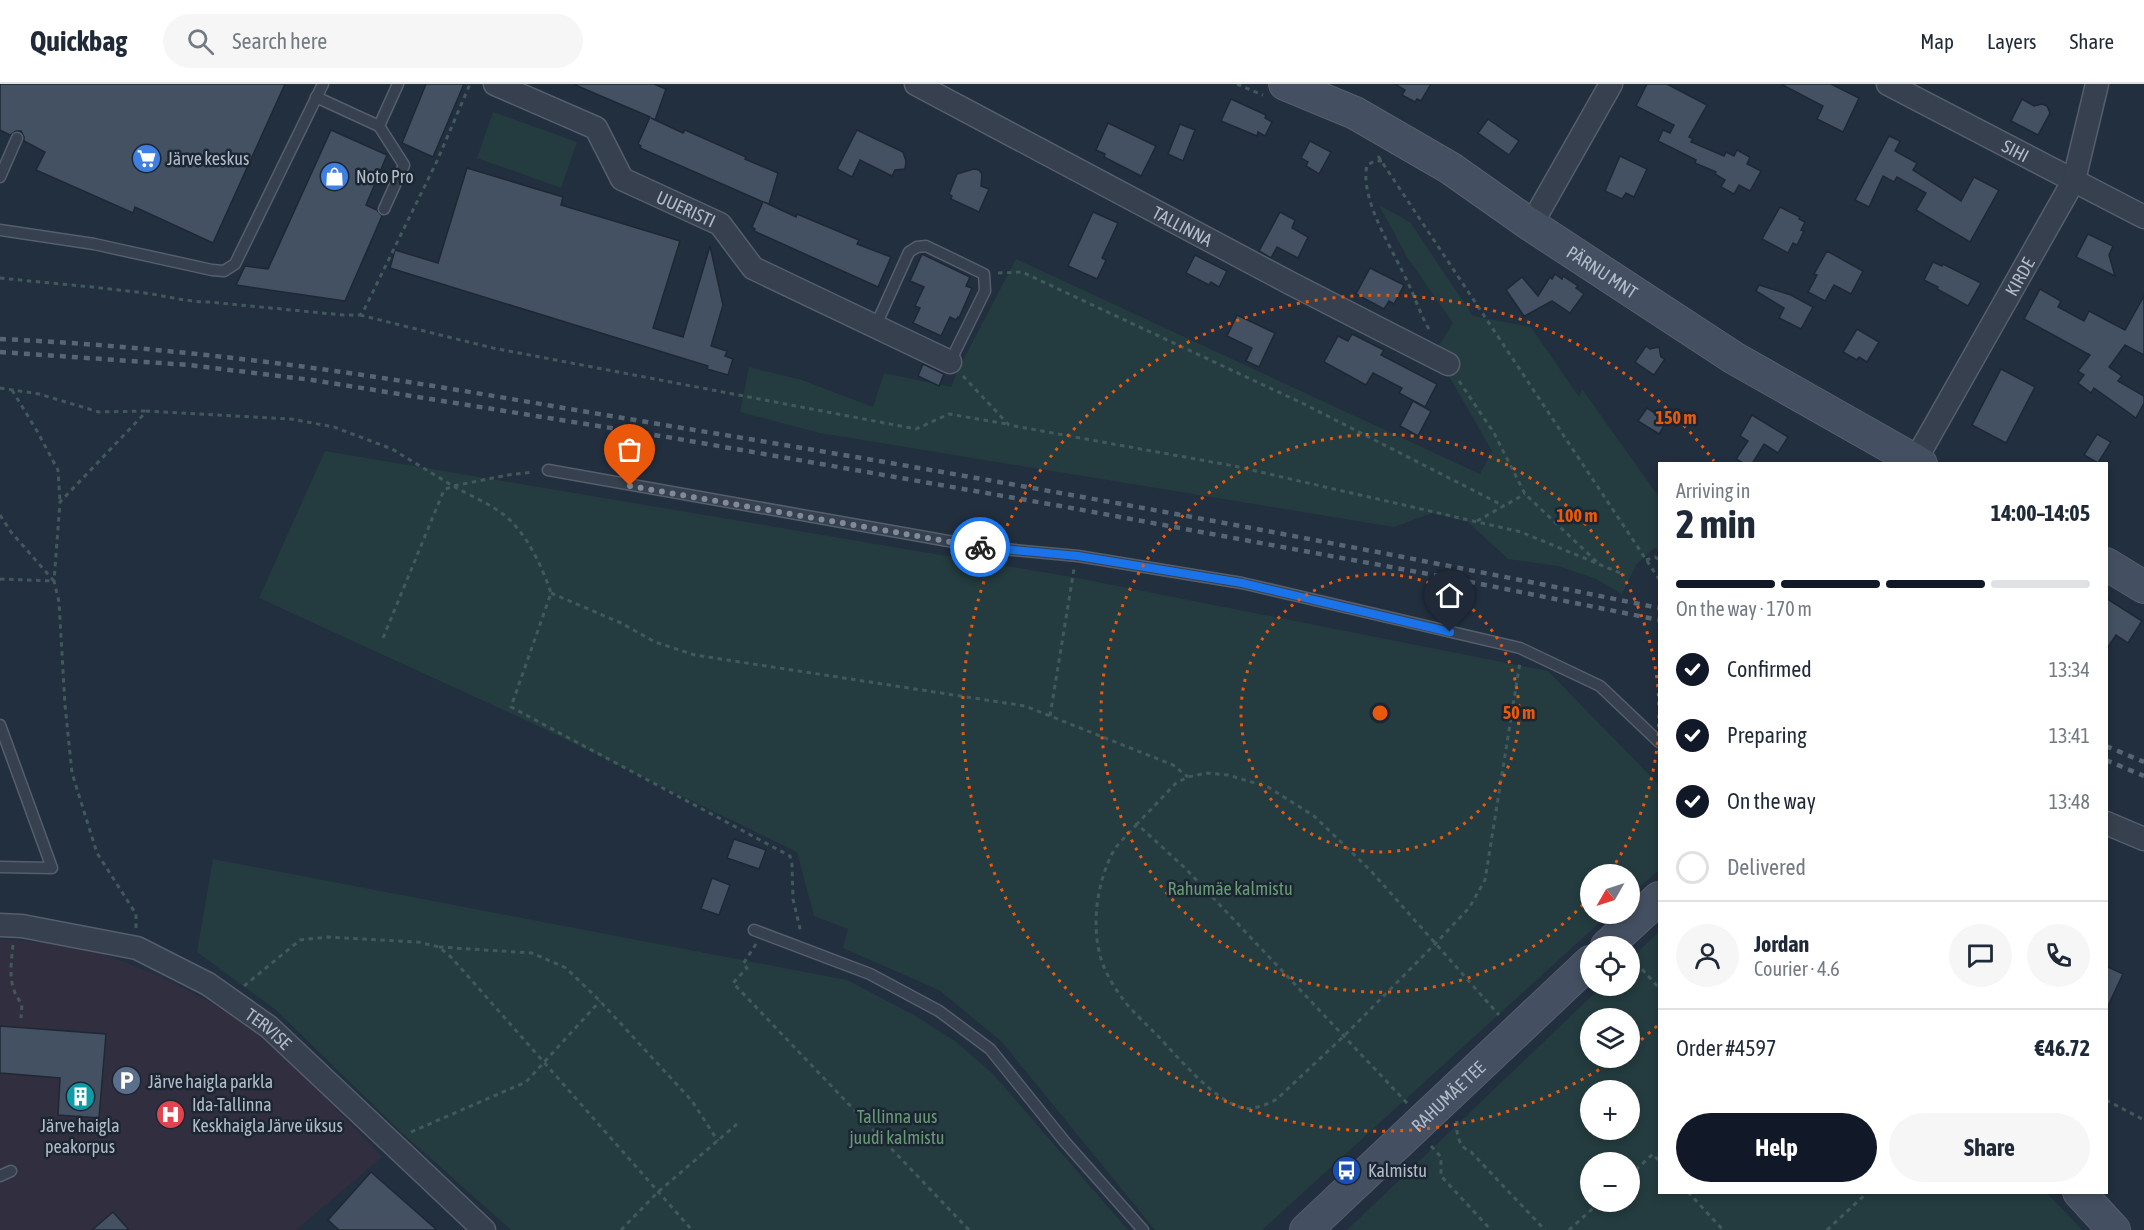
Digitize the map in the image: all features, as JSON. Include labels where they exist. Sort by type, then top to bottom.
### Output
[{"type":"main road","name":"PÄRNU MNT","points":[[1285,84],[1355,113],[1450,168],[1531,225],[1734,358],[1918,462]]},
{"type":"main road","points":[[2108,565],[2144,587]]},
{"type":"main road","points":[[1618,936],[1658,899]]},
{"type":"main road","name":"RAHUMÄE TEE","points":[[1309,1221],[1423,1127],[1523,1034],[1546,1004],[1580,972]]},
{"type":"main road","points":[[2081,1194],[2114,1230]]},
{"type":"street","name":"UUERISTI","points":[[495,84],[596,128],[622,178],[720,224],[753,268],[950,362]]},
{"type":"street","name":"TALLINNA","points":[[916,84],[1290,283],[1448,364]]},
{"type":"street","points":[[1531,225],[1611,84]]},
{"type":"street","name":"SIHI","points":[[1888,84],[2144,217]]},
{"type":"street","name":"KIRDE","points":[[1918,462],[2074,180],[2097,84]]},
{"type":"street","points":[[2108,824],[2144,839]]},
{"type":"street","name":"TERVISE","points":[[3,934],[22,926],[136,948],[208,984],[269,1027],[388,1142],[484,1230]]},
{"type":"lane","points":[[0,230],[94,244],[212,270],[224,270],[235,264],[323,84]]},
{"type":"lane","points":[[379,126],[398,84]]},
{"type":"lane","points":[[316,97],[379,126],[404,165],[384,209]]},
{"type":"lane","points":[[0,177],[17,138]]},
{"type":"lane","points":[[876,325],[909,252],[917,247],[926,246],[984,274],[985,291],[950,362]]},
{"type":"lane","points":[[548,470],[982,547],[1078,556],[1242,583],[1520,648],[1600,686],[1658,741]]},
{"type":"lane","points":[[0,725],[52,868],[0,867]]},
{"type":"lane","points":[[754,930],[880,979],[939,1011],[990,1049],[1065,1142],[1143,1230]]},
{"type":"lane","points":[[1382,1143],[1423,1127]]},
{"type":"lane","points":[[1350,1173],[1366,1158]]},
{"type":"lane","points":[[0,1176],[11,1171]]},
{"type":"path","points":[[360,315],[437,161],[470,84]]},
{"type":"path","points":[[1376,152],[1658,578]]},
{"type":"path","points":[[1382,161],[1367,165],[1365,171],[1369,194],[1378,225],[1410,286],[1431,333]]},
{"type":"path","points":[[984,274],[1022,272],[1304,404],[1504,506]]},
{"type":"path","points":[[0,278],[144,293],[189,302],[360,315],[494,348],[916,429],[949,414],[1234,466],[1521,531],[1625,575]]},
{"type":"path","points":[[950,362],[1009,425]]},
{"type":"path","points":[[1448,364],[1494,433],[1525,494],[1599,564]]},
{"type":"path","points":[[0,388],[39,394],[99,412],[147,411],[291,419],[333,427],[392,449],[502,514],[517,527],[545,574],[551,593],[511,708],[790,856],[793,899],[805,950]]},
{"type":"path","points":[[12,390],[38,431],[58,470],[60,502],[54,581],[59,602],[65,705],[72,773],[98,853],[136,914],[136,948]]},
{"type":"path","points":[[60,502],[147,411]]},
{"type":"path","points":[[383,638],[444,490],[453,486],[508,475],[548,470]]},
{"type":"path","points":[[1477,522],[1525,494]]},
{"type":"path","points":[[0,515],[11,532],[54,581]]},
{"type":"path","points":[[1050,716],[1072,577],[1078,556]]},
{"type":"path","points":[[1646,560],[1655,557],[1658,559]]},
{"type":"path","points":[[0,579],[54,581]]},
{"type":"path","points":[[551,593],[621,622],[655,642],[695,655],[1025,706],[1173,765],[1188,777]]},
{"type":"path","points":[[1520,648],[1520,665],[1512,722],[1485,880],[1469,908],[1436,944],[1277,1099],[1267,1104],[1244,1108],[1228,1102],[1202,1082],[1126,1003],[1110,981],[1102,963],[1097,942],[1096,917],[1098,898],[1112,853],[1137,824],[1176,783],[1188,777],[1206,773],[1228,775],[1268,787],[1314,816],[1371,871],[1436,944],[1523,1034]]},
{"type":"path","points":[[1137,824],[1185,868],[1410,1107],[1395,1125],[1423,1127],[1441,1157],[1441,1176],[1491,1230]]},
{"type":"path","points":[[3,934],[13,943],[10,978],[14,993],[22,1004],[21,1018]]},
{"type":"path","points":[[228,998],[300,940],[328,937],[418,942],[439,947],[532,953],[566,968],[600,1001],[692,1101],[718,1140]]},
{"type":"path","points":[[439,947],[451,957],[692,1230]]},
{"type":"path","points":[[751,952],[743,964],[747,968],[733,983],[969,1230]]},
{"type":"path","points":[[1640,967],[1658,987]]},
{"type":"path","points":[[388,1142],[526,1082],[600,1001]]},
{"type":"path","points":[[2108,1101],[2144,1120]]},
{"type":"path","points":[[1458,1118],[1456,1132],[1461,1144],[1545,1230]]},
{"type":"path","points":[[621,1230],[658,1192],[737,1124]]},
{"type":"path","points":[[1640,1166],[1653,1154],[1658,1160]]},
{"type":"path","points":[[1690,1194],[1723,1230]]},
{"type":"path","points":[[1827,1230],[1866,1194]]},
{"type":"path","points":[[1569,1230],[1589,1212]]},
{"type":"shaded area","name":"Ida-Tallinna Keskhaigla Järve üksus","points":[[0,939],[46,943],[103,954],[158,975],[210,1002],[258,1034],[300,1071],[382,1157],[296,1230],[0,1230]]},
{"type":"green space","points":[[493,112],[577,142],[561,188],[477,158]]},
{"type":"green space","points":[[1379,205],[1410,222],[1473,316],[1531,327],[1579,397],[1582,389],[1658,496],[1658,549],[1654,548],[1636,565],[1622,594],[1596,579],[1558,566],[1508,559],[1468,522],[1432,513],[1394,527],[820,433],[740,412],[749,367],[802,380],[873,407],[884,373],[951,387],[1016,259],[1480,474],[1492,451],[1435,352],[1453,323],[1407,257]]},
{"type":"green space","name":"Rahumäe kalmistu","points":[[325,451],[1072,577],[1548,671],[1658,784],[1658,871],[1640,886],[1640,864],[1580,864],[1580,924],[1598,924],[1585,936],[1580,936],[1580,940],[1262,1230],[1155,1230],[1002,1042],[939,990],[843,948],[848,929],[814,916],[797,852],[534,724],[259,598]]},
{"type":"green space","name":"Tallinna uus juudi kalmistu","points":[[213,859],[847,980],[914,1015],[955,1041],[994,1075],[1128,1230],[511,1230],[400,1131],[276,1010],[197,952]]},
{"type":"green space","points":[[1658,933],[1658,1194],[2048,1194],[2082,1230],[1347,1230],[1592,996],[1640,996],[1640,950]]},
{"type":"building","name":"Järve keskus","points":[[0,84],[285,84],[213,243],[135,207],[133,213],[36,170],[45,152],[24,141],[21,131],[10,135],[0,130]]},
{"type":"building","points":[[426,84],[464,84],[433,157],[402,143]]},
{"type":"building","points":[[573,84],[654,84],[666,89],[655,120],[683,133],[685,130],[778,173],[769,204],[764,202],[796,217],[797,214],[859,240],[857,244],[891,257],[878,287],[754,231],[752,227],[763,202],[640,148],[638,144],[650,117]]},
{"type":"building","points":[[1395,84],[1431,84],[1421,101],[1417,99],[1415,102],[1402,95],[1405,90]]},
{"type":"building","points":[[1647,84],[1667,84],[1707,105],[1689,137],[1693,139],[1691,142],[1724,156],[1726,152],[1734,156],[1737,150],[1750,157],[1747,164],[1761,171],[1750,191],[1739,185],[1734,194],[1721,187],[1725,180],[1715,174],[1716,172],[1695,163],[1696,160],[1658,141],[1663,130],[1670,133],[1674,125],[1636,106]]},
{"type":"building","points":[[1781,84],[1831,84],[1859,98],[1843,132],[1817,119],[1823,106]]},
{"type":"building","points":[[1231,99],[1266,115],[1265,118],[1272,122],[1265,136],[1258,132],[1257,136],[1221,121]]},
{"type":"building","points":[[2022,99],[2034,106],[2042,104],[2047,106],[2050,113],[2038,135],[2011,121]]},
{"type":"building","points":[[1488,119],[1519,141],[1509,155],[1478,133]]},
{"type":"building","points":[[1108,123],[1156,146],[1141,176],[1104,157],[1105,154],[1096,150]]},
{"type":"building","points":[[1180,124],[1195,130],[1183,161],[1168,154]]},
{"type":"building","points":[[331,130],[387,155],[366,205],[377,210],[382,216],[345,301],[236,285],[245,266],[268,269]]},
{"type":"building","points":[[857,130],[903,152],[906,161],[905,169],[895,170],[892,176],[860,160],[852,177],[837,169]]},
{"type":"building","points":[[1889,136],[1900,141],[1895,151],[1917,163],[1913,170],[1961,201],[1974,177],[1999,190],[1970,242],[1916,210],[1926,193],[1897,177],[1894,182],[1883,176],[1869,207],[1855,200]]},
{"type":"building","points":[[1310,141],[1331,152],[1319,174],[1306,166],[1308,162],[1301,158]]},
{"type":"building","points":[[1620,156],[1647,169],[1634,197],[1626,193],[1622,199],[1605,191]]},
{"type":"building","points":[[467,168],[563,197],[561,205],[680,241],[653,328],[683,337],[710,246],[723,305],[711,346],[727,351],[725,356],[733,359],[728,375],[707,369],[708,366],[390,268],[395,250],[438,263]]},
{"type":"building","points":[[974,169],[979,170],[982,174],[981,186],[989,189],[979,212],[951,199],[952,196],[949,194],[957,174]]},
{"type":"building","points":[[1780,207],[1805,222],[1801,230],[1804,231],[1797,245],[1793,243],[1788,253],[1762,239]]},
{"type":"building","points":[[1093,212],[1118,223],[1102,258],[1106,260],[1097,279],[1068,266]]},
{"type":"building","points":[[1280,212],[1295,220],[1292,228],[1308,237],[1298,258],[1277,247],[1271,258],[1259,251]]},
{"type":"building","points":[[2088,234],[2113,246],[2109,255],[2115,276],[2076,257]]},
{"type":"building","points":[[1827,251],[1863,271],[1851,294],[1834,285],[1825,301],[1808,292],[1817,275],[1814,274]]},
{"type":"building","points":[[922,254],[970,277],[966,286],[972,288],[959,318],[956,320],[950,317],[941,336],[913,323],[920,308],[915,306],[924,287],[910,281]]},
{"type":"building","points":[[1195,255],[1227,271],[1219,287],[1211,282],[1209,285],[1186,273]]},
{"type":"building","points":[[1933,262],[1942,266],[1943,264],[1981,283],[1968,306],[1924,280]]},
{"type":"building","points":[[1370,268],[1404,285],[1394,304],[1389,301],[1384,309],[1356,294]]},
{"type":"building","points":[[1555,274],[1562,279],[1563,276],[1578,286],[1576,288],[1584,294],[1570,313],[1552,301],[1523,317],[1506,290],[1522,277],[1538,296],[1550,277],[1552,279]]},
{"type":"building","points":[[1759,285],[1791,295],[1813,307],[1801,329],[1779,318],[1784,308],[1756,291]]},
{"type":"building","points":[[2040,289],[2061,301],[2058,307],[2084,321],[2089,311],[2125,330],[2144,296],[2144,355],[2125,345],[2109,367],[2122,376],[2118,381],[2144,396],[2144,403],[2136,418],[2094,388],[2091,393],[2078,383],[2084,375],[2078,371],[2090,355],[2024,319]]},
{"type":"building","points":[[1237,315],[1275,333],[1259,367],[1246,361],[1252,348],[1227,336]]},
{"type":"building","points":[[1857,329],[1879,342],[1867,362],[1859,357],[1857,360],[1843,352]]},
{"type":"building","points":[[1352,334],[1384,350],[1381,355],[1437,384],[1425,407],[1399,393],[1402,388],[1373,373],[1366,385],[1324,362],[1338,336],[1348,341]]},
{"type":"building","points":[[1646,346],[1650,349],[1659,347],[1661,357],[1665,359],[1654,375],[1635,362]]},
{"type":"building","points":[[923,364],[944,374],[939,386],[918,376]]},
{"type":"building","points":[[2001,369],[2035,387],[2006,443],[1972,425]]},
{"type":"building","points":[[1413,401],[1431,411],[1418,436],[1400,426]]},
{"type":"building","points":[[1647,408],[1667,421],[1659,434],[1638,421]]},
{"type":"building","points":[[1752,415],[1788,437],[1778,453],[1764,444],[1753,462],[1741,462],[1736,459],[1748,441],[1740,436]]},
{"type":"building","points":[[2097,434],[2111,442],[2099,462],[2084,455]]},
{"type":"building","points":[[2108,599],[2142,621],[2128,643],[2116,635],[2108,647]]},
{"type":"building","points":[[734,839],[766,850],[759,869],[727,858]]},
{"type":"building","points":[[712,878],[730,885],[719,915],[701,909]]},
{"type":"building","points":[[2108,967],[2123,974],[2108,1006]]},
{"type":"building","name":"Järve haigla peakorpus","points":[[0,1026],[106,1034],[99,1118],[58,1115],[60,1078],[0,1073]]},
{"type":"building","points":[[371,1172],[437,1230],[339,1230],[328,1220]]},
{"type":"building","points":[[113,1212],[129,1230],[92,1230]]},
{"type":"railway","points":[[0,339],[205,355],[328,370],[456,390],[1042,490],[1289,535],[1658,608]]},
{"type":"railway","points":[[0,352],[189,365],[312,380],[673,438],[1066,507],[1461,580],[1658,620]]},
{"type":"railway","points":[[2108,747],[2144,762]]},
{"type":"railway","points":[[2108,761],[2144,776]]},
{"type":"way so far","points":[[630,486],[980,547]]},
{"type":"place","name":"Järve keskus","points":[[146,158]]},
{"type":"place","name":"Noto Pro","points":[[335,176]]},
{"type":"place","name":"Järve haigla parkla","points":[[127,1081]]},
{"type":"place","name":"Järve haigla peakorpus","points":[[80,1096]]},
{"type":"place","name":"Ida-Tallinna Keskhaigla Järve üksus","points":[[171,1114]]},
{"type":"place","name":"Kalmistu","points":[[1347,1170]]},
{"type":"route","points":[[980,547],[1078,556],[1242,583],[1450,632]]}]
